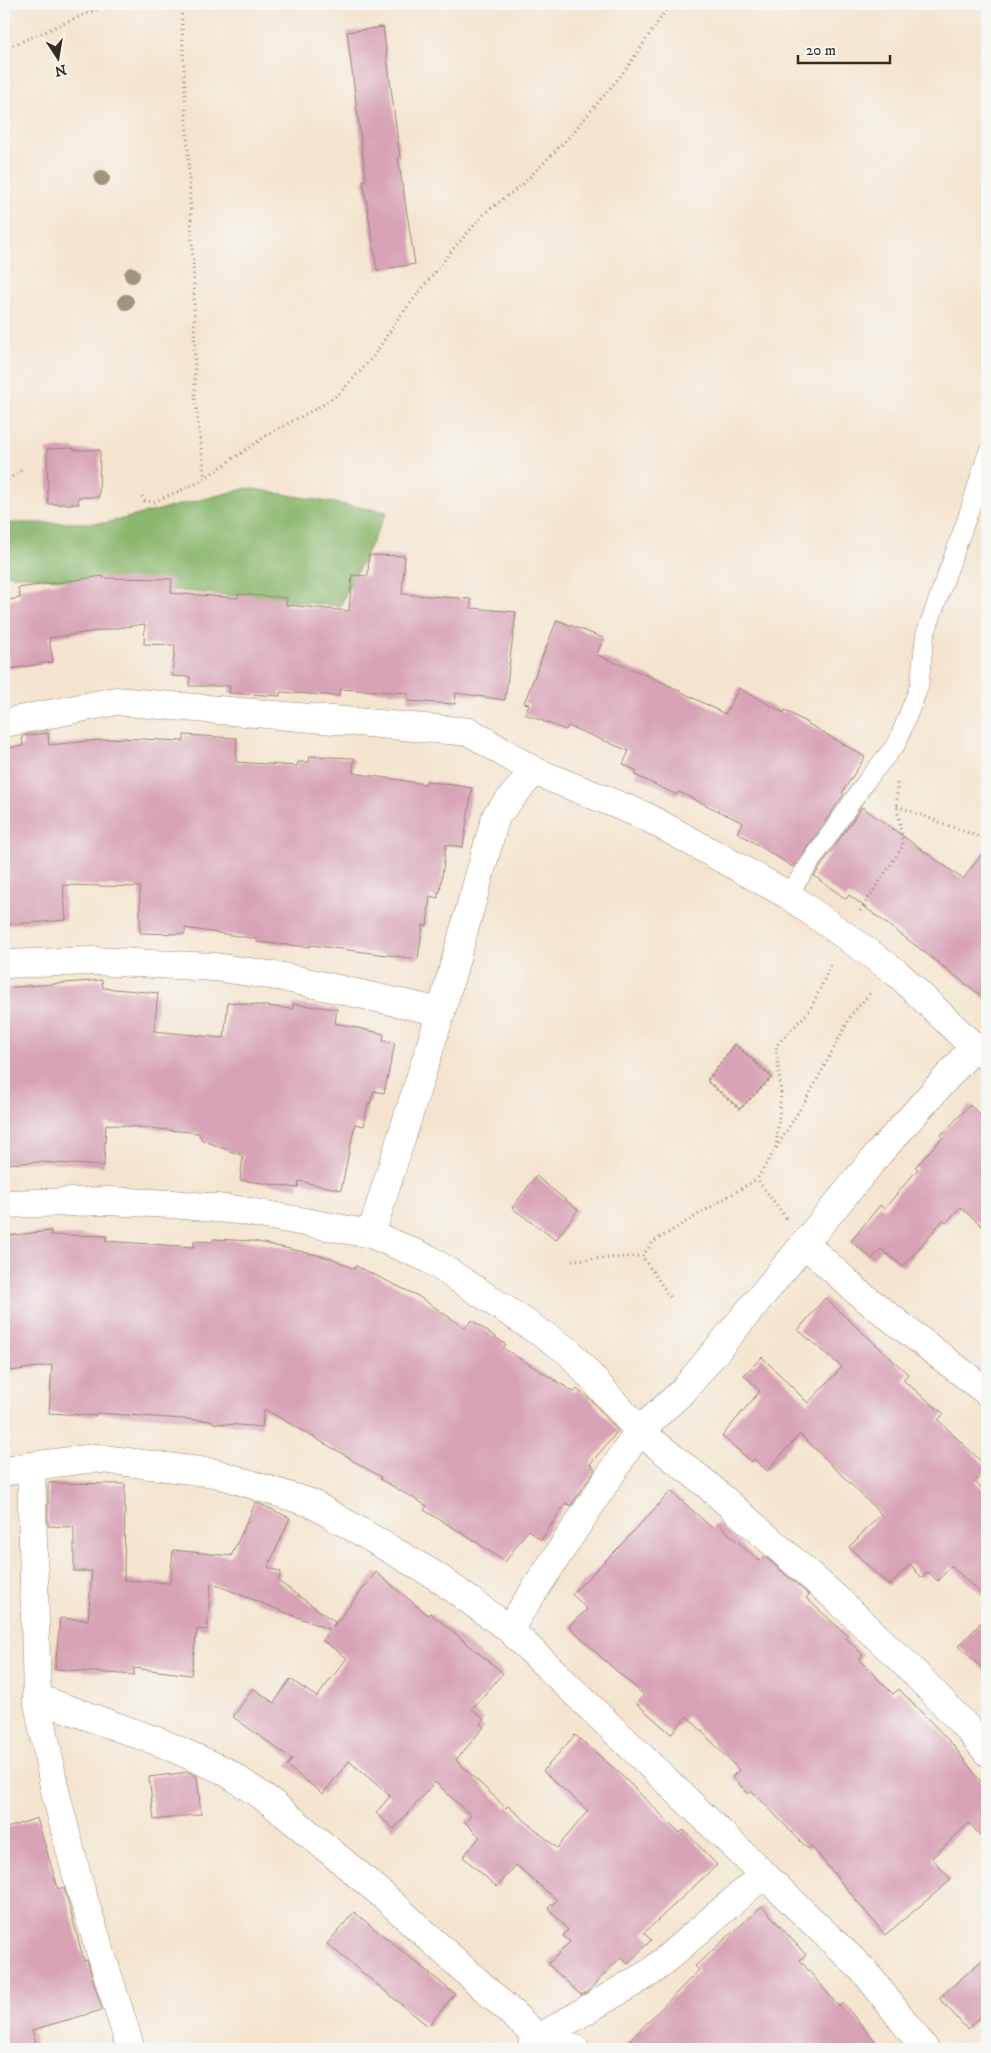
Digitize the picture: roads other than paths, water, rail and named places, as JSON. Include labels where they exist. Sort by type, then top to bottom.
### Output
[{"type":"street","points":[[4,723],[116,701],[470,732],[534,772],[645,816],[788,895],[891,969],[981,1052],[879,1153],[683,1391],[639,1431],[509,1629]]},
{"type":"street","points":[[371,1234],[441,1012],[496,816],[534,772]]},
{"type":"street","points":[[4,964],[93,961],[215,967],[284,977],[441,1012]]},
{"type":"street","points":[[4,1204],[107,1201],[238,1210],[371,1234],[429,1259],[568,1351],[639,1431],[705,1482],[838,1600],[911,1669],[969,1730],[987,1752]]},
{"type":"street","points":[[804,1243],[860,1294],[987,1392]]},
{"type":"street","points":[[4,1472],[32,1466],[95,1458],[216,1473],[311,1503],[436,1576],[509,1629],[866,1973],[925,2049]]},
{"type":"street","points":[[32,1466],[37,1698],[55,1791],[79,1884],[131,2049]]},
{"type":"street","points":[[37,1698],[162,1743],[225,1771],[272,1804],[378,1891],[534,2043],[575,2049]]},
{"type":"street","points":[[534,2043],[651,1972],[764,1875]]},
{"type":"lane","points":[[788,895],[867,780],[897,743],[920,687],[925,635],[971,507],[987,454]]}]
